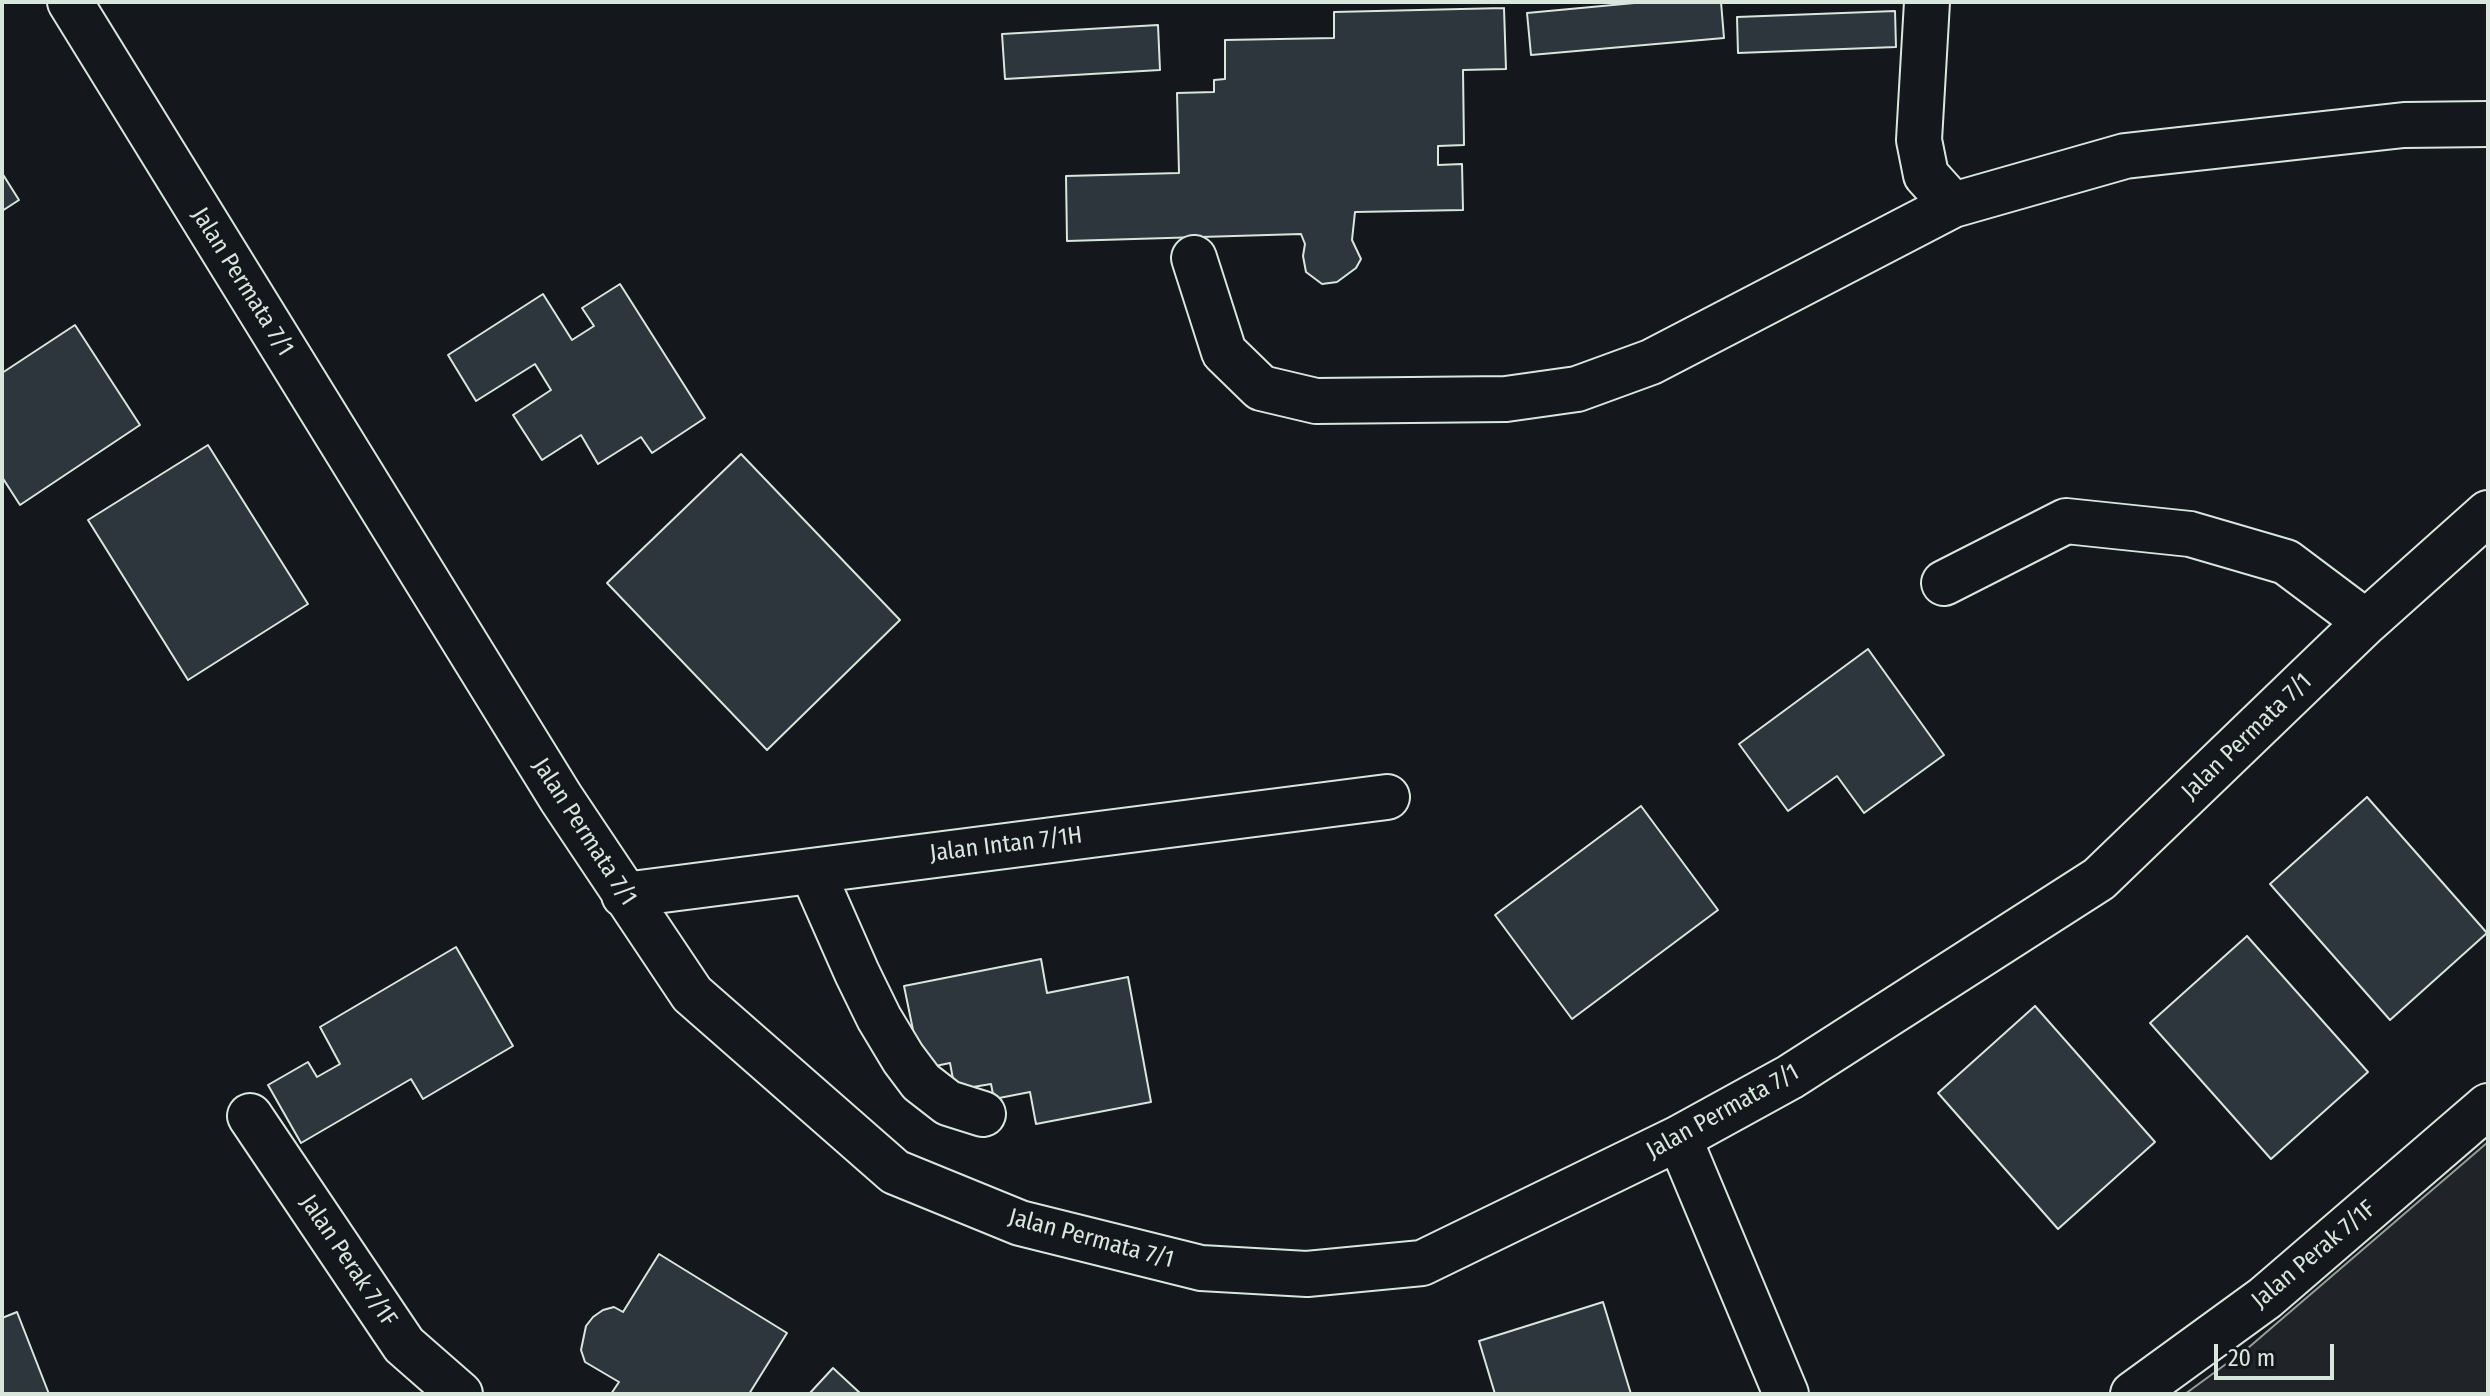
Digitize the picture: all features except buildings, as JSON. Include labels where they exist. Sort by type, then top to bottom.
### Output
[{"type":"street","name":"Jalan Permata 7/1","points":[[70,2],[561,798],[692,994],[895,1172],[1020,1223],[1201,1268],[1307,1274],[1422,1263],[1679,1138],[1790,1077],[2099,879],[2366,622],[2488,513]]},
{"type":"street","points":[[1927,2],[1919,140],[1926,175],[1953,205]]},
{"type":"street","points":[[1194,258],[1224,352],[1261,388],[1316,401],[1506,399],[1577,389],[1651,362],[1953,205],[2125,156],[2404,125],[2488,124]]},
{"type":"street","points":[[1944,583],[2066,521],[2190,534],[2286,562],[2366,622]]},
{"type":"street","name":"Jalan Intan 7/1H","points":[[624,895],[1387,797]]},
{"type":"street","points":[[812,871],[857,973],[903,1058],[921,1082],[948,1103],[983,1114]]},
{"type":"street","name":"Jalan Perak 7/1F","points":[[2133,1394],[2265,1298],[2488,1106]]},
{"type":"street","name":"Jalan Perak 7/1F","points":[[250,1116],[404,1345],[460,1394]]},
{"type":"street","points":[[1679,1138],[1786,1394]]},
{"type":"shaded area","points":[[2488,1142],[2488,1394],[2185,1394],[2248,1348]]}]
